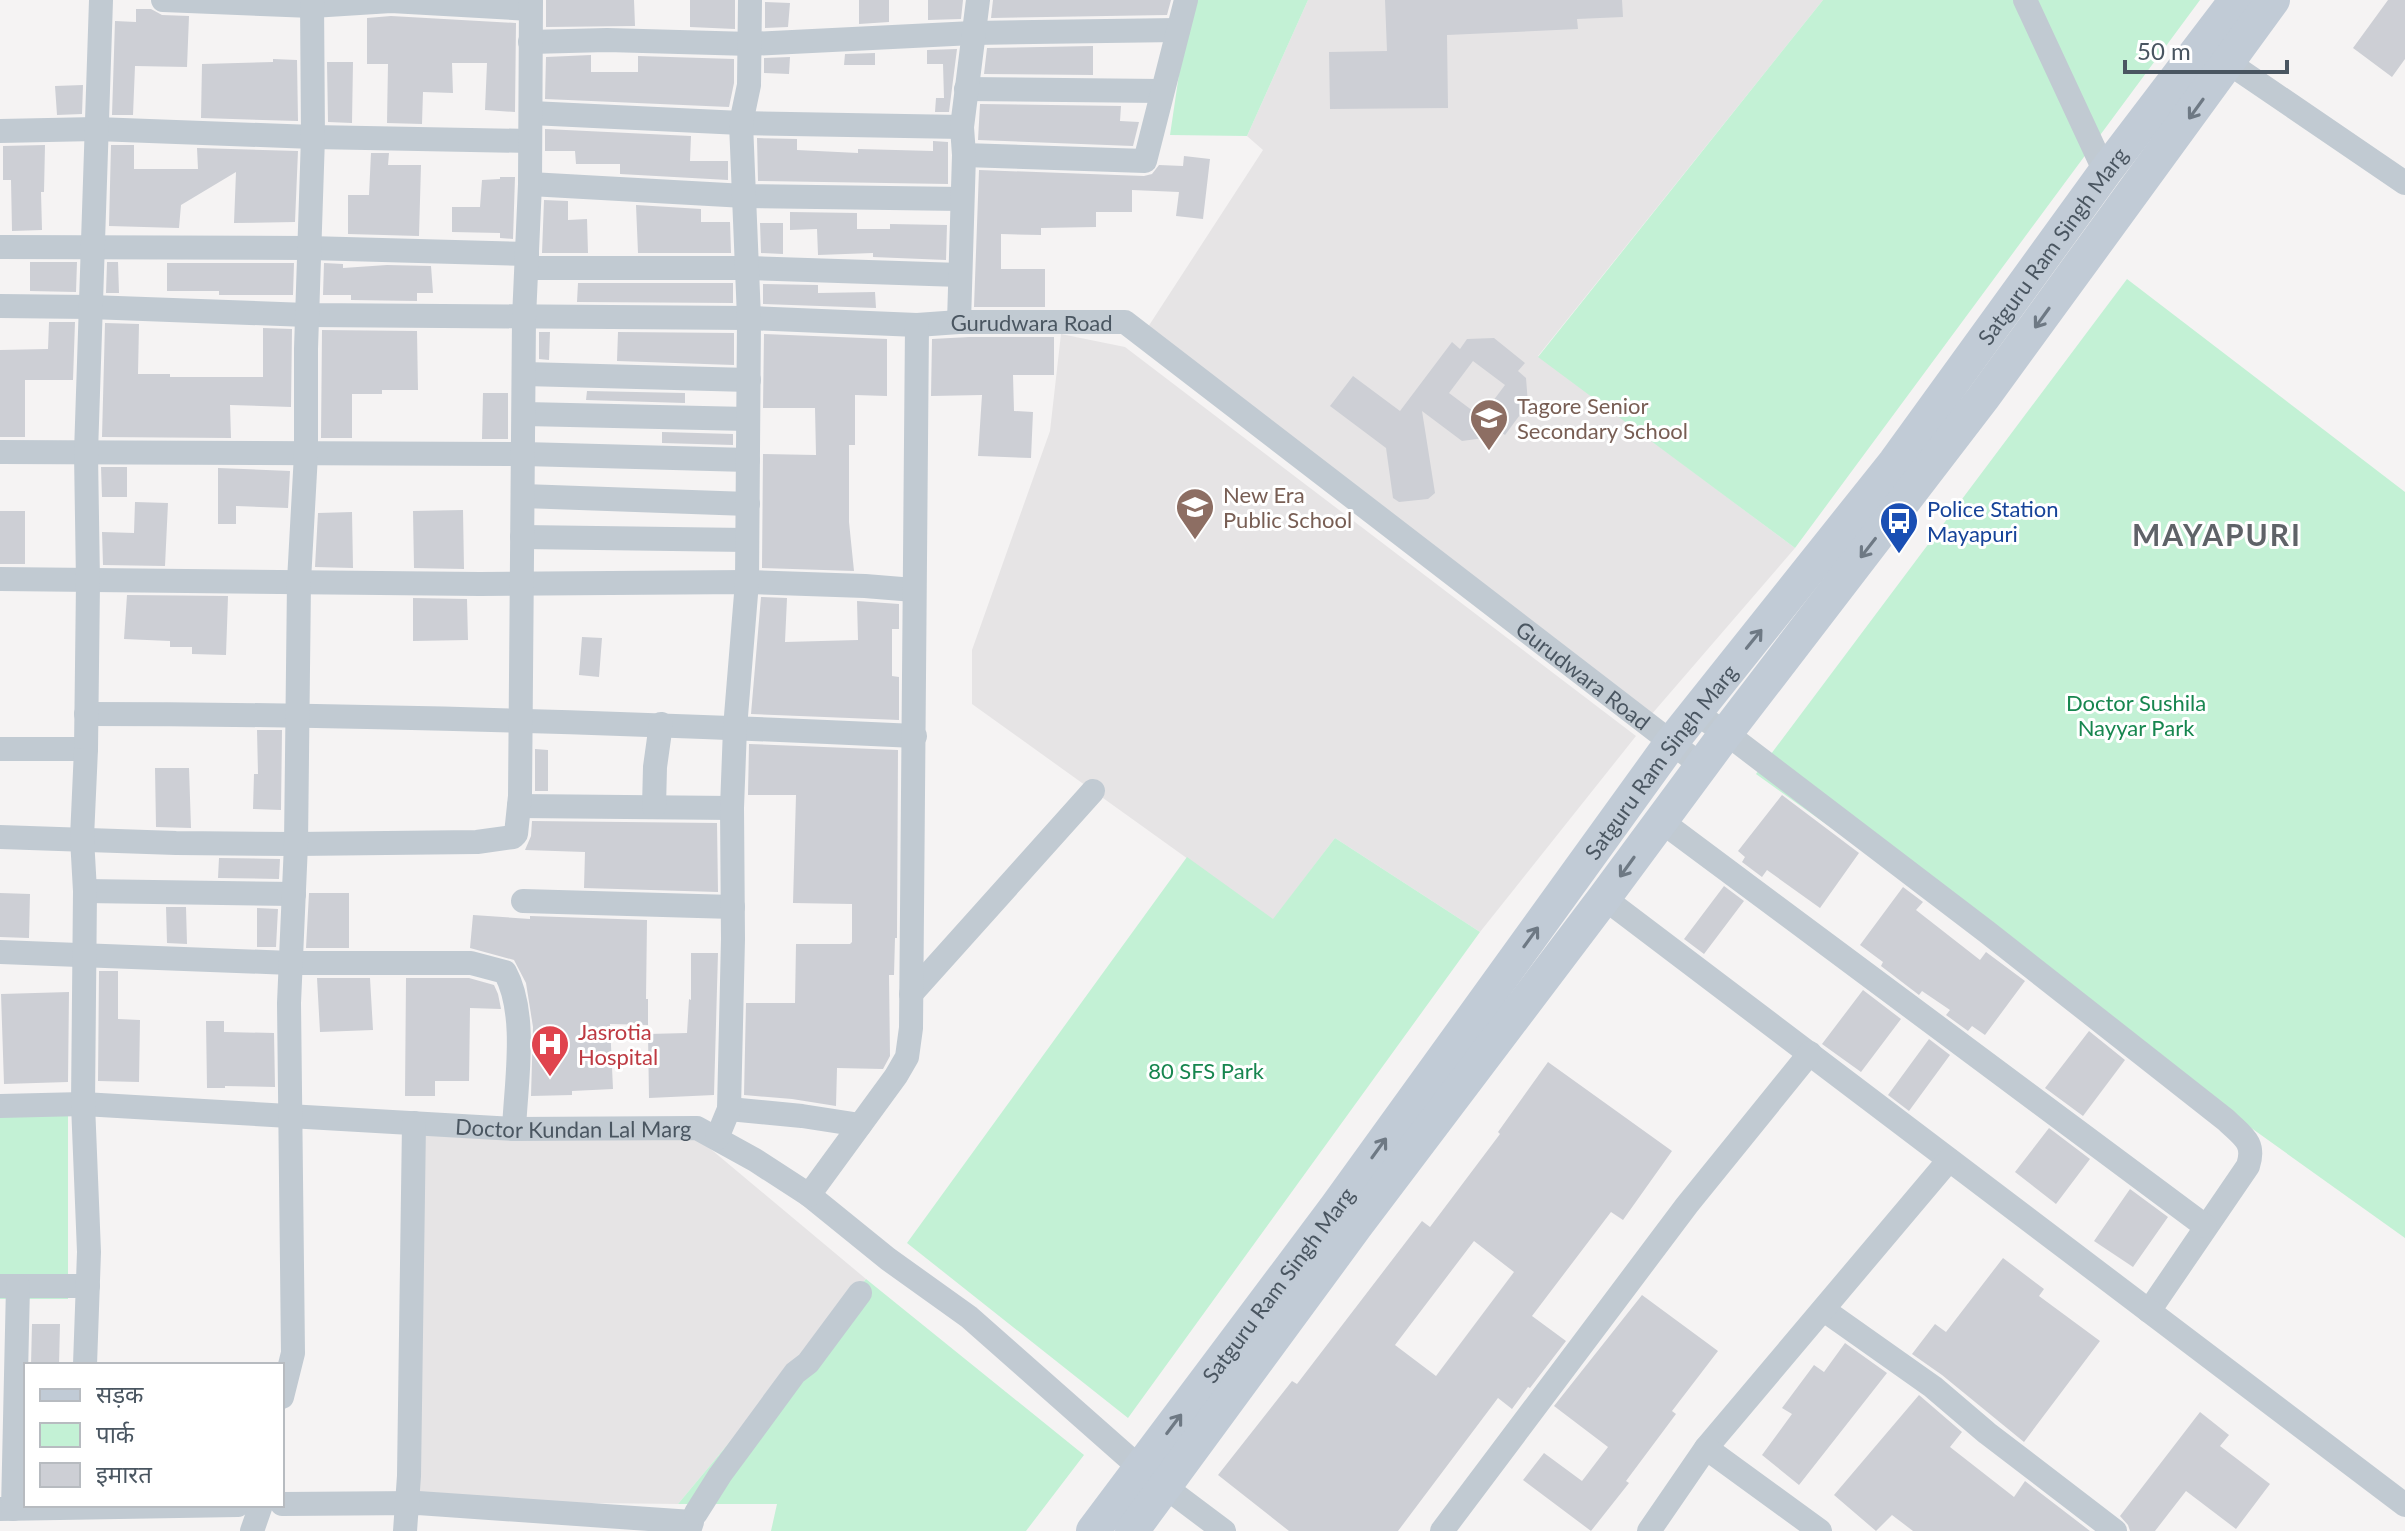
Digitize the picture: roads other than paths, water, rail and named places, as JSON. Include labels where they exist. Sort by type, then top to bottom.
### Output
[{"type":"main road","name":"Satguru Ram Singh Marg","points":[[1132,1531],[1153,1478],[1346,1195],[1671,743],[1895,462],[2105,172],[2236,0]]},
{"type":"main road","name":"Satguru Ram Singh Marg","points":[[1093,1531],[1153,1478],[1356,1226],[1726,733],[1983,398],[2273,0]]},
{"type":"street","points":[[85,1363],[89,1252],[83,1104],[85,891],[82,838],[88,582],[86,453],[101,0]]},
{"type":"street","points":[[0,837],[296,844],[477,842],[516,834],[519,806],[524,318],[530,184],[530,4],[163,0]]},
{"type":"street","points":[[717,1138],[729,1109],[732,808],[747,582],[749,318],[741,123],[749,85],[750,0]]},
{"type":"street","points":[[959,322],[964,155],[962,127],[978,0]]},
{"type":"street","points":[[964,155],[1145,161],[1186,0]]},
{"type":"street","points":[[2025,0],[2105,172]]},
{"type":"street","points":[[284,1389],[293,1353],[291,963],[313,137],[312,3]]},
{"type":"street","points":[[530,42],[607,40],[751,44],[973,33],[1178,30]]},
{"type":"street","points":[[2229,63],[2405,183]]},
{"type":"street","points":[[966,89],[1161,91]]},
{"type":"street","points":[[531,113],[741,123],[962,127]]},
{"type":"street","points":[[0,131],[96,129],[530,141]]},
{"type":"street","points":[[530,184],[745,196],[962,199]]},
{"type":"street","points":[[0,247],[309,248],[527,261],[960,275]]},
{"type":"street","name":"Gurudwara Road","points":[[0,306],[307,315],[749,318],[917,325],[1125,322],[1702,766]]},
{"type":"street","points":[[809,1195],[906,1060],[911,1028],[917,325]]},
{"type":"street","points":[[525,374],[749,380]]},
{"type":"street","points":[[525,414],[748,419]]},
{"type":"street","points":[[0,452],[524,454],[748,460]]},
{"type":"street","points":[[523,496],[748,504]]},
{"type":"street","points":[[522,537],[747,540]]},
{"type":"street","points":[[0,579],[521,584],[747,582],[914,590]]},
{"type":"street","points":[[1695,713],[1726,733],[2000,942],[2226,1120],[2249,1143],[2252,1154],[2248,1166],[2149,1311]]},
{"type":"street","points":[[86,714],[297,714],[661,724],[915,736]]},
{"type":"street","points":[[654,807],[661,724]]},
{"type":"street","points":[[0,749],[86,749]]},
{"type":"street","points":[[911,994],[1093,791]]},
{"type":"street","points":[[519,806],[732,808]]},
{"type":"street","points":[[1661,821],[2205,1226]]},
{"type":"street","points":[[85,891],[294,894]]},
{"type":"street","points":[[1604,898],[2405,1505]]},
{"type":"street","points":[[523,901],[733,907]]},
{"type":"street","points":[[0,952],[291,963],[471,963],[505,972],[514,987],[519,1014],[514,1129]]},
{"type":"street","points":[[1442,1531],[1687,1205],[1810,1053]]},
{"type":"street","name":"Doctor Kundan Lal Marg","points":[[0,1106],[83,1104],[514,1129],[697,1128],[809,1195],[888,1259],[969,1317],[1153,1478],[1224,1531]]},
{"type":"street","points":[[729,1109],[860,1125]]},
{"type":"street","points":[[405,1531],[414,1123]]},
{"type":"street","points":[[1649,1531],[1706,1448],[1949,1160]]},
{"type":"street","points":[[284,1504],[408,1503],[692,1522],[720,1475],[795,1373],[808,1363],[888,1259]]},
{"type":"street","points":[[88,1286],[9,1286],[7,1509],[81,1515],[207,1507]]},
{"type":"street","points":[[1824,1310],[1933,1387],[1987,1433],[2115,1531]]},
{"type":"street","points":[[1706,1448],[1820,1531]]},
{"type":"street","points":[[252,1531],[260,1507]]},
{"type":"place","name":"Tagore Senior Secondary School","points":[[1489,452]]},
{"type":"place","name":"New Era Public School","points":[[1195,541]]},
{"type":"place","name":"Police Station Mayapuri","points":[[1899,555]]},
{"type":"place","name":"Jasrotia Hospital","points":[[550,1078]]},
{"type":"district","name":"MAYAPURI","points":[[2217,534]]},
{"type":"park label","name":"Doctor Sushila Nayyar Park","points":[[2136,714]]},
{"type":"park label","name":"80 SFS Park","points":[[1206,1070]]}]
